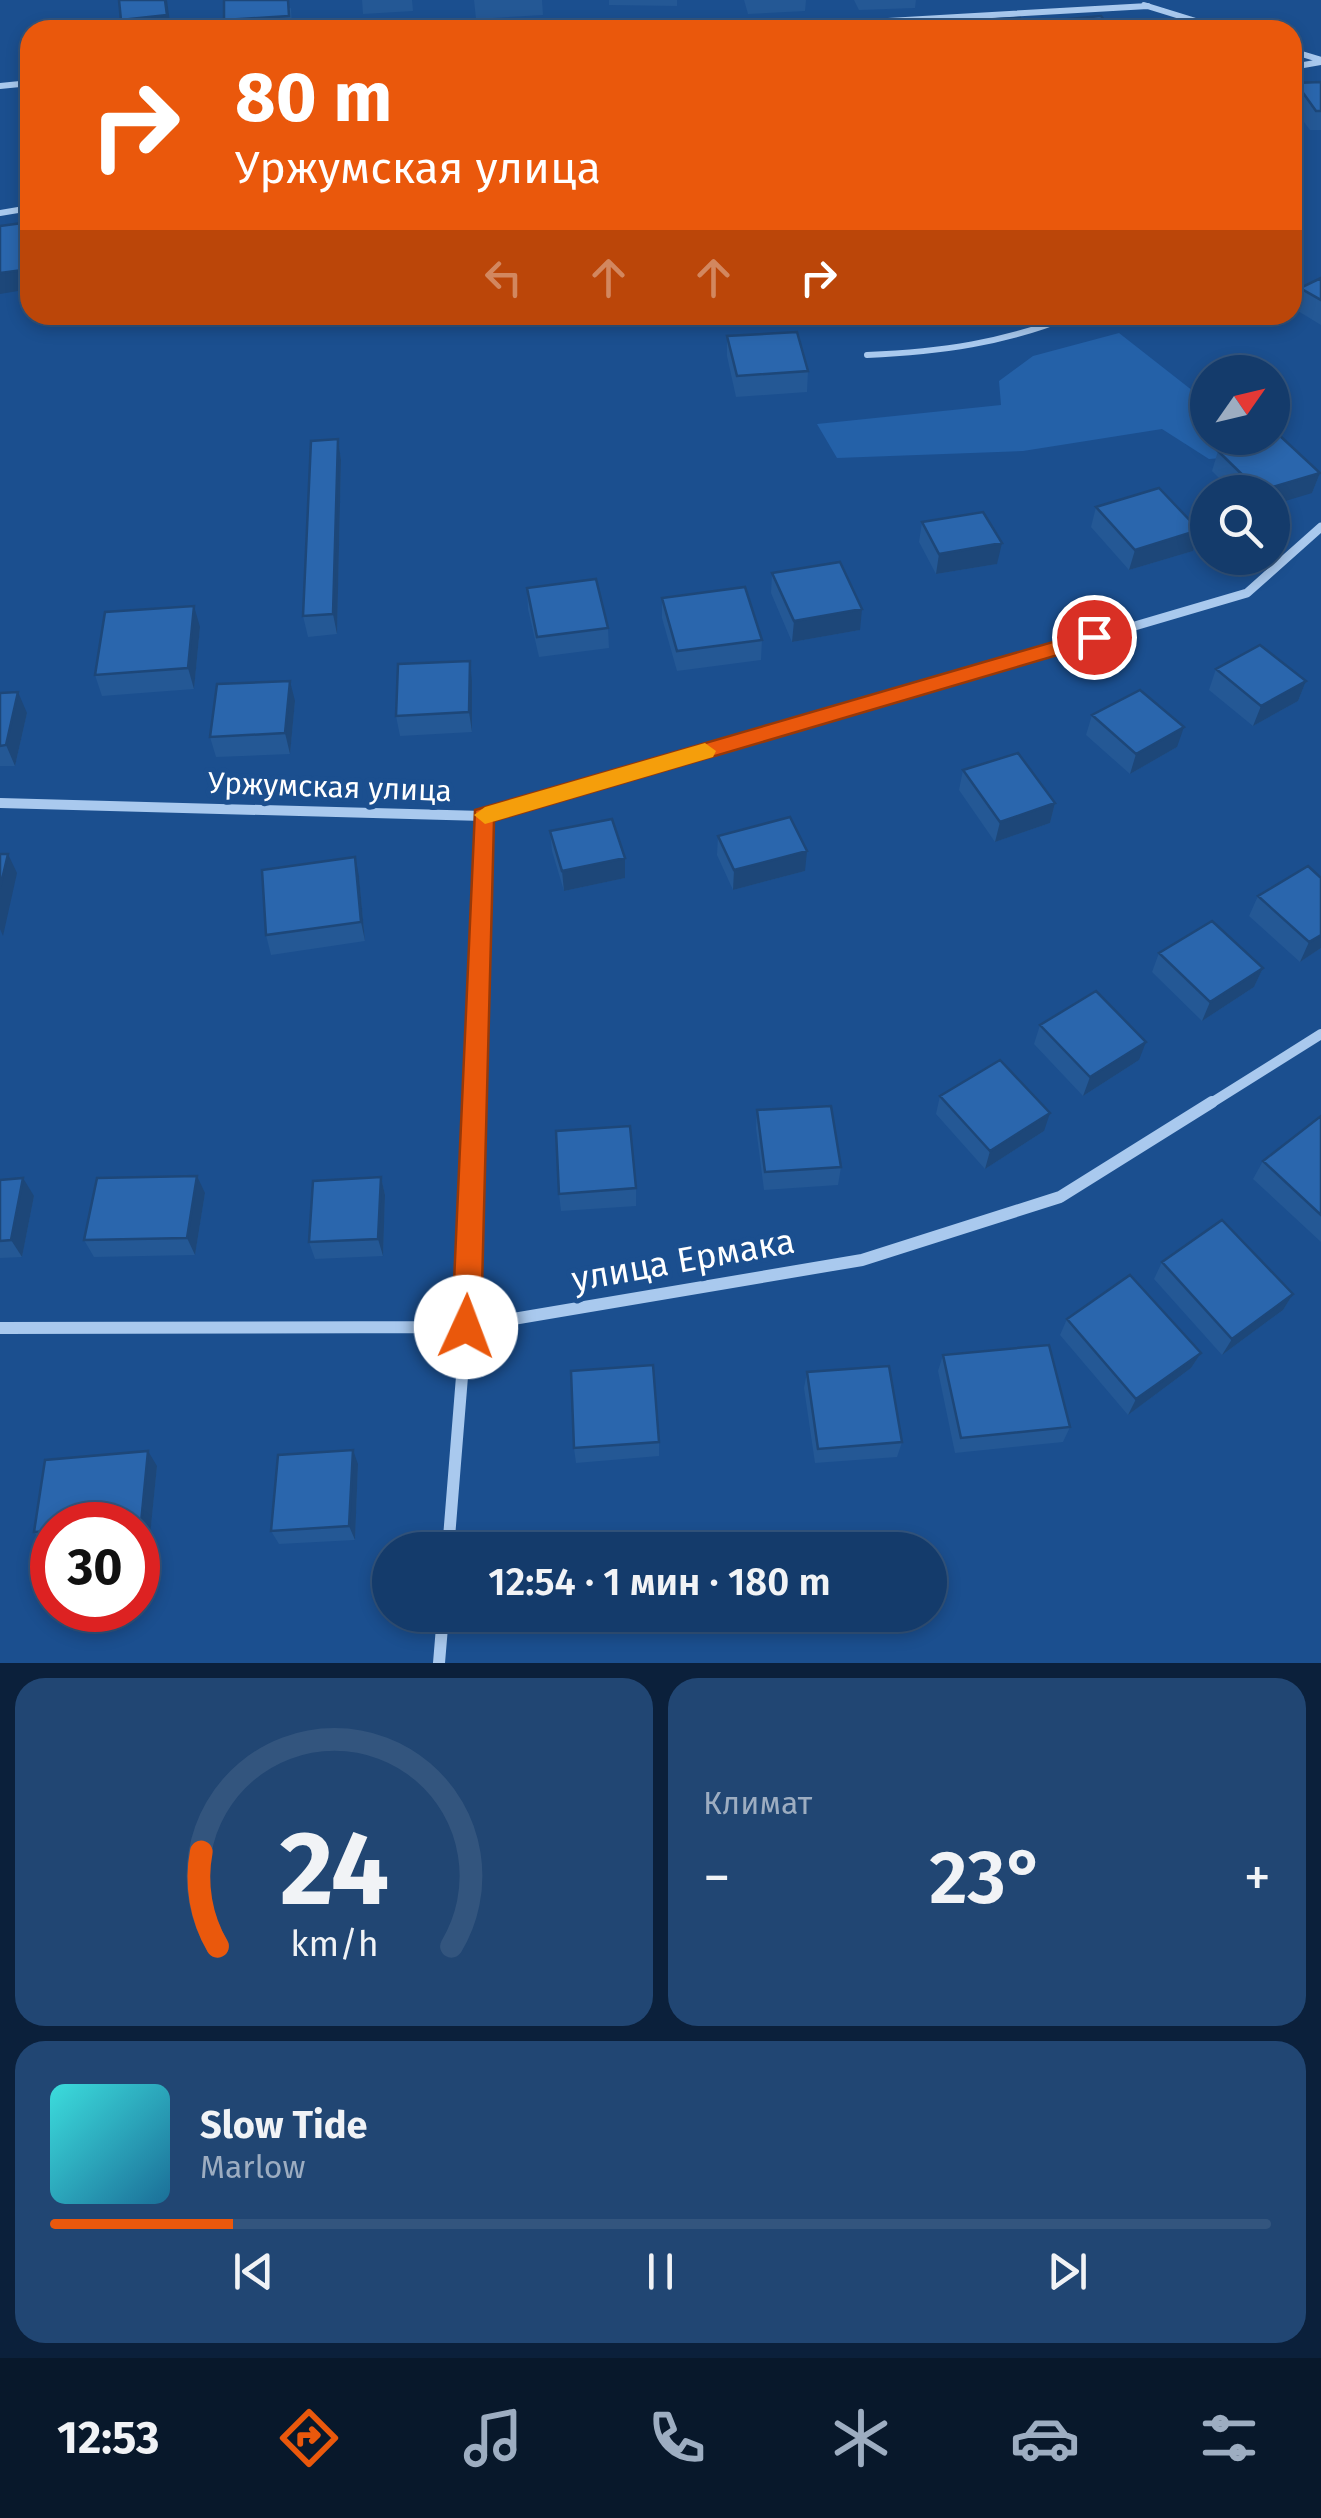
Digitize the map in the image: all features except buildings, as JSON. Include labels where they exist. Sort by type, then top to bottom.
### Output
[{"type":"street","points":[[1129,0],[1194,20]]},
{"type":"street","points":[[905,20],[1148,6]]},
{"type":"street","name":"Уржумская улица","points":[[0,803],[483,816],[1247,593],[1321,527]]},
{"type":"street","points":[[449,1532],[466,1327],[483,816]]},
{"type":"street","name":"улица Ермака","points":[[0,1328],[466,1327],[862,1260],[1060,1196],[1321,1034]]},
{"type":"street","points":[[438,1663],[441,1632]]},
{"type":"lane","points":[[866,355],[960,351],[1034,333],[1051,325]]},
{"type":"shaded area","points":[[1119,333],[1190,389],[1190,447],[1162,429],[1023,451],[837,458],[817,424],[1001,405],[999,381],[1033,356]]},
{"type":"shaded area","points":[[1203,455],[1261,455],[1209,459]]},
{"type":"slow traffic","points":[[485,815],[705,751]]},
{"type":"route","points":[[466,1327],[483,816],[1094,637]]}]
